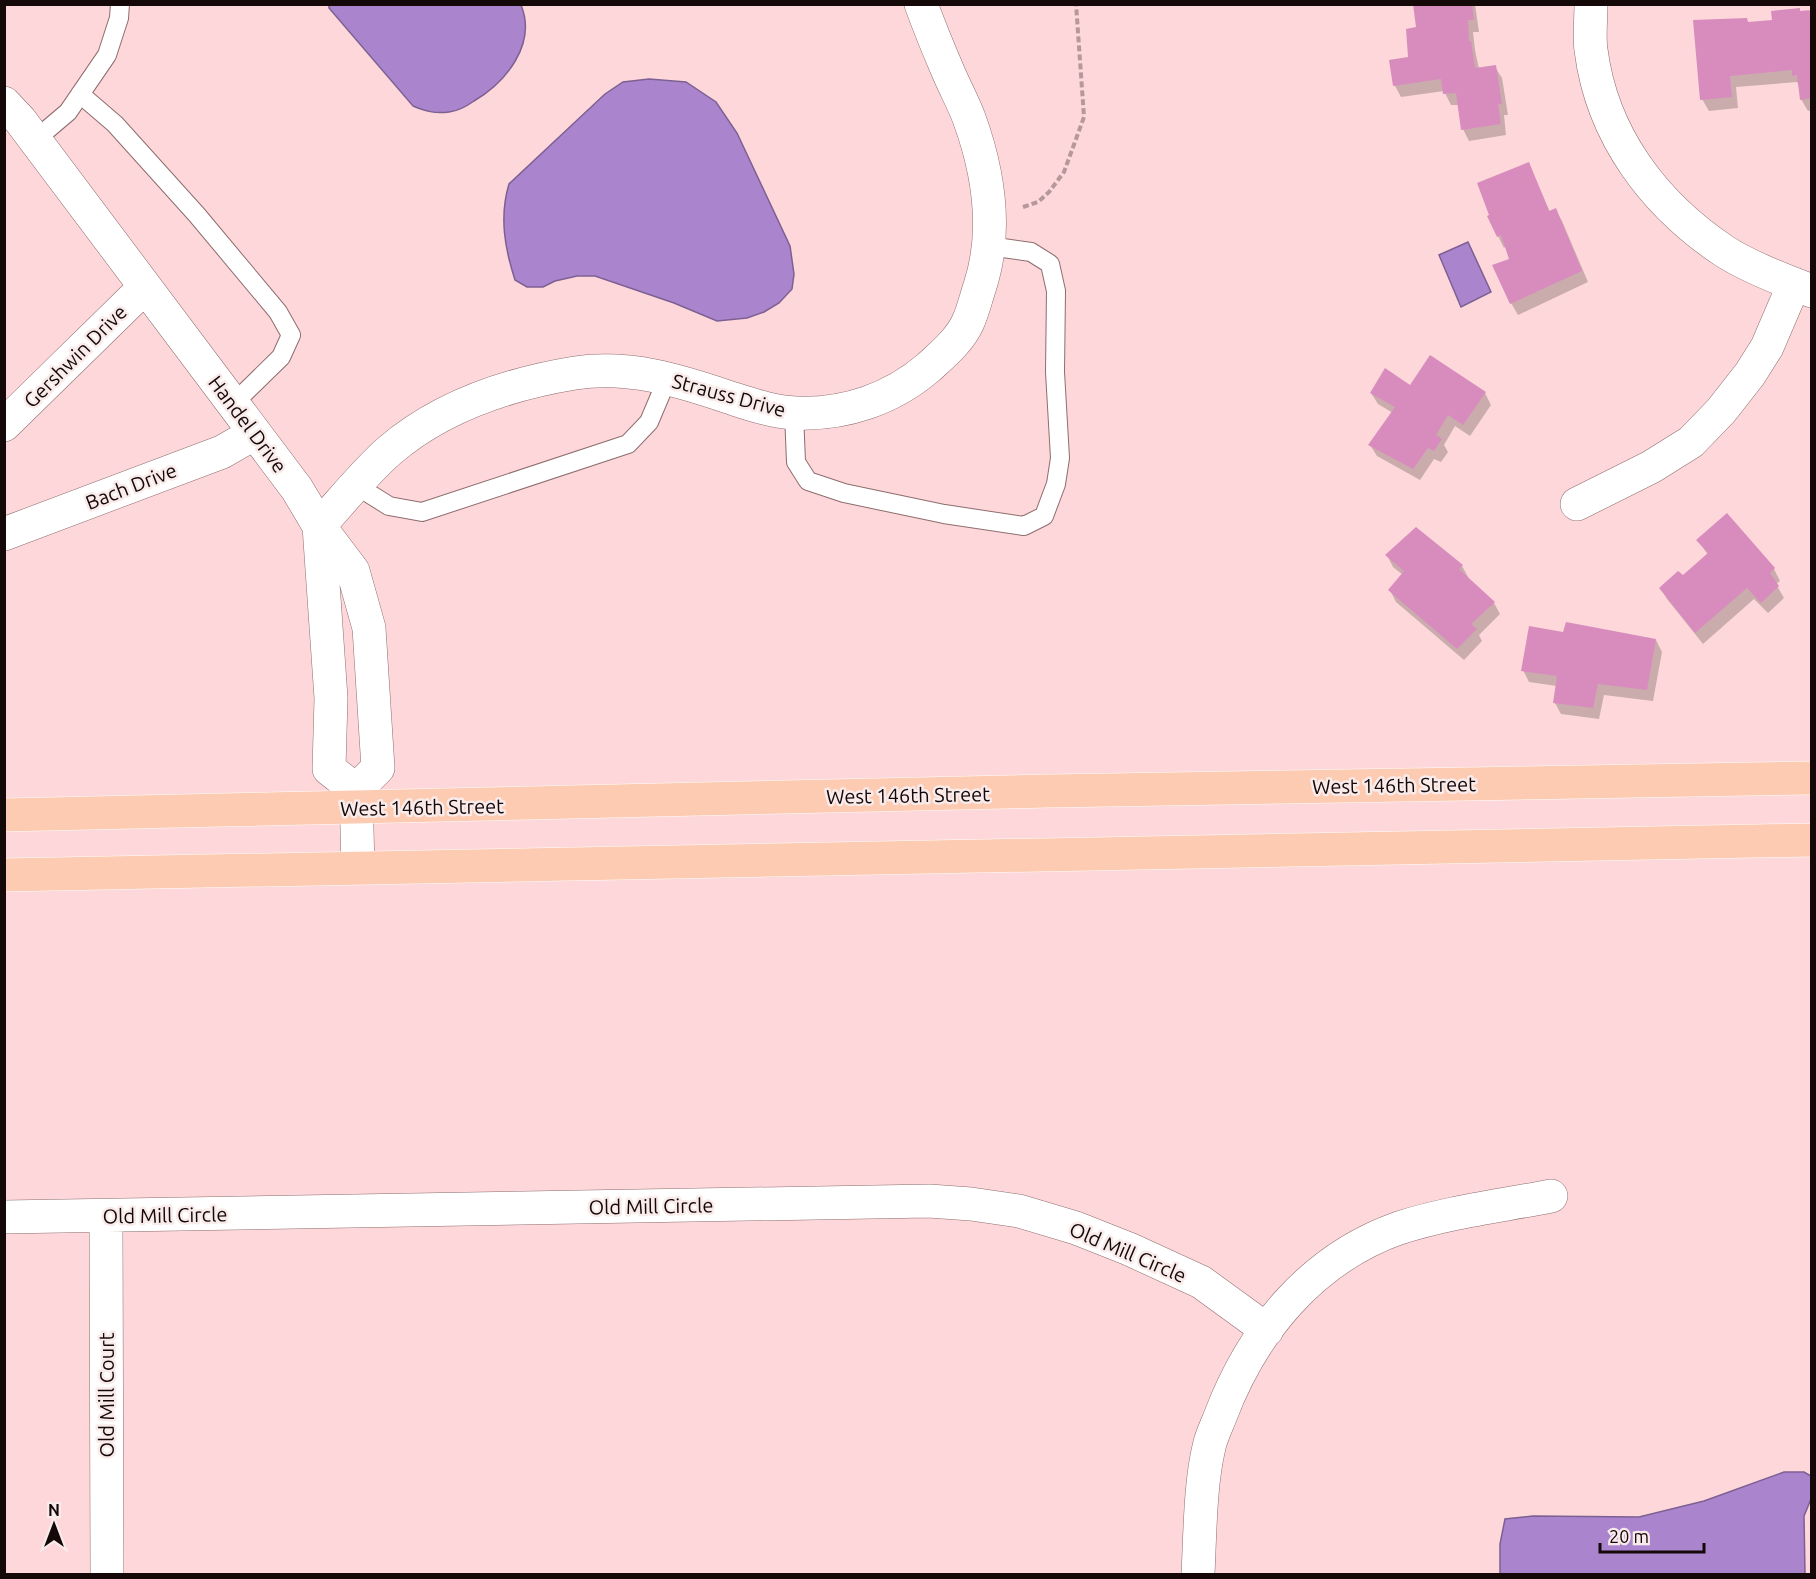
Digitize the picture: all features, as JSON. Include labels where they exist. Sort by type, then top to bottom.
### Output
[{"type":"main road","name":"West 146th Street","points":[[4,815],[356,799],[1050,791],[1812,778]]},
{"type":"main road","points":[[4,875],[1812,840]]},
{"type":"street","name":"Strauss Drive","points":[[319,526],[388,452],[427,423],[489,393],[537,380],[579,373],[628,372],[668,377],[766,409],[794,413],[838,412],[871,402],[916,378],[947,351],[967,324],[987,263],[989,232],[989,192],[981,152],[921,4]]},
{"type":"street","points":[[1577,504],[1651,467],[1691,442],[1721,411],[1750,374],[1803,288],[1726,252],[1688,225],[1654,192],[1628,156],[1609,118],[1591,50],[1591,4]]},
{"type":"street","name":"Handel Drive","points":[[4,103],[297,489],[319,526],[331,698],[329,769],[356,799]]},
{"type":"street","name":"Gershwin Drive","points":[[4,425],[145,287]]},
{"type":"street","name":"Bach Drive","points":[[4,534],[222,452],[255,433]]},
{"type":"street","points":[[319,526],[353,571],[369,628],[378,768],[356,799],[358,868]]},
{"type":"street","points":[[1198,1575],[1209,1447],[1227,1398],[1248,1354],[1292,1297],[1319,1272],[1362,1244],[1398,1228],[1434,1218],[1551,1196]]},
{"type":"street","name":"Old Mill Circle","points":[[4,1217],[929,1201],[971,1204],[1019,1211],[1076,1228],[1129,1249],[1201,1282],[1267,1330]]},
{"type":"street","name":"Old Mill Court","points":[[106,1216],[107,1575]]},
{"type":"lane","points":[[34,140],[68,112],[106,55],[119,18],[120,4]]},
{"type":"lane","points":[[80,94],[115,124],[197,215],[278,312],[291,335],[281,357],[233,404]]},
{"type":"lane","points":[[794,413],[796,462],[808,481],[844,493],[944,514],[1024,526],[1044,516],[1056,484],[1060,458],[1055,372],[1056,291],[1050,264],[1031,252],[989,232]]},
{"type":"lane","points":[[357,486],[389,506],[422,512],[628,444],[649,422],[668,377]]},
{"type":"path","points":[[989,232],[1038,202],[1049,192],[1064,172],[1074,148],[1084,117],[1076,4]]},
{"type":"shaded area","points":[[329,5],[521,5],[525,20],[525,34],[516,60],[507,73],[486,93],[456,111],[426,111],[413,106],[329,8]]},
{"type":"shaded area","points":[[649,79],[686,82],[716,102],[737,133],[790,246],[794,274],[792,289],[779,303],[764,312],[747,318],[717,321],[674,303],[595,276],[577,276],[555,281],[543,287],[527,287],[515,280],[504,233],[504,209],[509,184],[605,94],[623,82]]},
{"type":"shaded area","points":[[1468,242],[1491,292],[1461,307],[1439,255]]},
{"type":"shaded area","points":[[1784,1472],[1804,1472],[1811,1476],[1811,1499],[1804,1516],[1805,1574],[1500,1574],[1500,1544],[1505,1519],[1533,1516],[1639,1517],[1704,1501]]},
{"type":"building","points":[[1413,4],[1472,4],[1474,20],[1468,20],[1469,41],[1471,41],[1475,68],[1496,65],[1502,104],[1498,104],[1501,124],[1461,130],[1456,93],[1443,94],[1441,79],[1393,86],[1389,60],[1408,57],[1406,29],[1416,27]]},
{"type":"building","points":[[1800,8],[1800,11],[1812,10],[1812,98],[1800,100],[1797,75],[1792,76],[1792,70],[1730,76],[1732,97],[1700,100],[1693,20],[1747,18],[1748,22],[1772,20],[1771,11]]},
{"type":"building","points":[[1529,162],[1549,211],[1556,208],[1582,271],[1510,304],[1492,265],[1509,259],[1501,235],[1497,237],[1487,216],[1489,215],[1477,183]]},
{"type":"building","points":[[1430,355],[1486,392],[1463,425],[1448,415],[1436,435],[1442,439],[1434,451],[1428,448],[1413,469],[1368,445],[1395,407],[1370,393],[1385,368],[1410,385]]},
{"type":"building","points":[[1727,513],[1775,568],[1770,573],[1779,586],[1761,603],[1747,588],[1695,633],[1659,588],[1678,571],[1683,575],[1708,553],[1696,540]]},
{"type":"building","points":[[1416,527],[1463,565],[1459,569],[1495,602],[1471,624],[1477,629],[1457,649],[1388,590],[1404,571],[1385,555]]},
{"type":"building","points":[[1566,622],[1656,639],[1647,690],[1598,684],[1593,708],[1553,703],[1557,676],[1521,671],[1529,626],[1563,632]]}]
